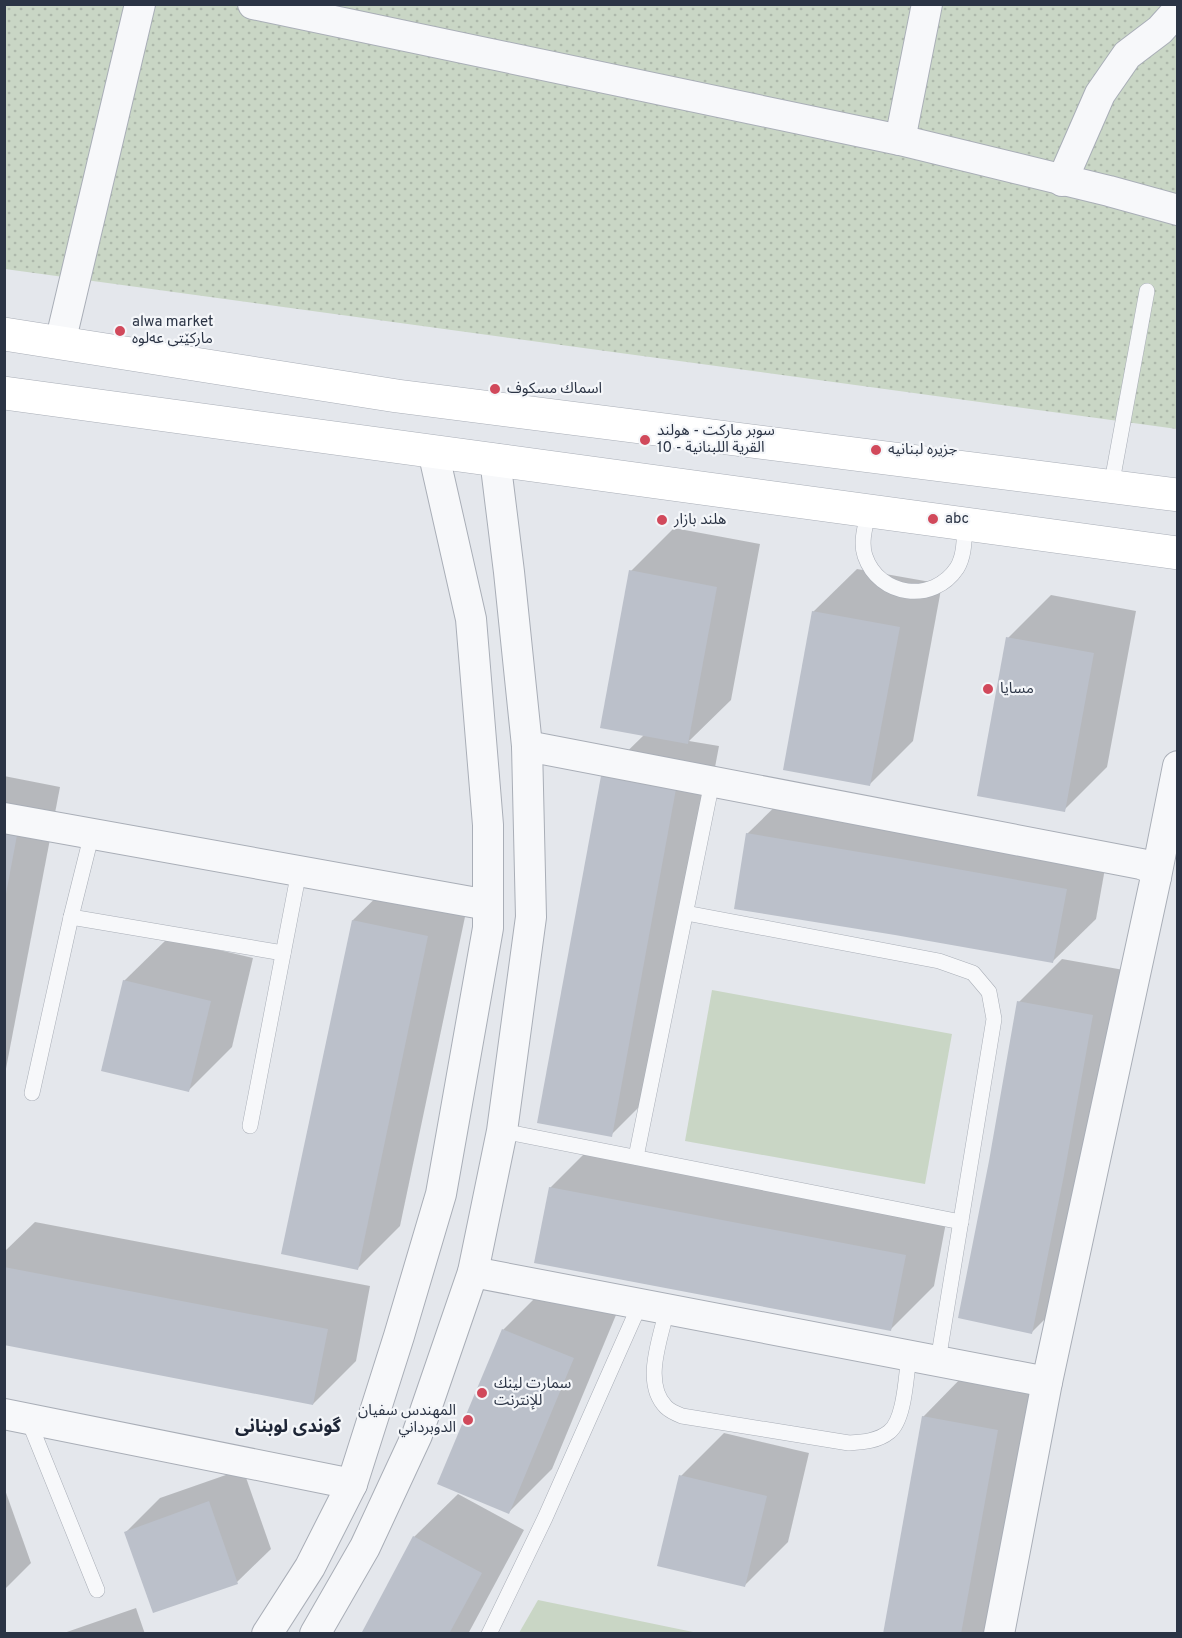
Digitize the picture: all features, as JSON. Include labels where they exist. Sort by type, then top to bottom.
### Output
[{"type":"street","points":[[60,343],[140,4]]},
{"type":"street","points":[[253,4],[900,140],[1178,210]]},
{"type":"street","points":[[900,140],[927,4]]},
{"type":"street","points":[[1062,181],[1100,94],[1127,55],[1160,30],[1178,10]]},
{"type":"street","points":[[4,334],[397,396],[1178,495]]},
{"type":"street","points":[[4,393],[1178,553]]},
{"type":"street","points":[[267,1634],[310,1567],[351,1484],[399,1336],[441,1194],[488,917],[488,825],[471,619],[433,451]]},
{"type":"street","points":[[315,1634],[365,1547],[417,1436],[473,1272],[502,1131],[531,917],[527,746],[495,459]]},
{"type":"street","points":[[471,619],[513,608]]},
{"type":"street","points":[[527,746],[1141,864],[1150,868],[1156,877]]},
{"type":"street","points":[[999,1634],[1047,1382],[1178,766]]},
{"type":"street","points":[[4,818],[299,871],[488,917],[531,917]]},
{"type":"street","points":[[473,1272],[1047,1382]]},
{"type":"street","points":[[16,1417],[351,1484]]},
{"type":"lane","points":[[1111,487],[1147,291]]},
{"type":"lane","points":[[869,510],[863,537],[864,554],[872,569],[883,582],[899,590],[916,592],[933,588],[947,579],[958,567],[963,550],[965,523]]},
{"type":"lane","points":[[636,1157],[712,782]]},
{"type":"lane","points":[[32,1093],[92,833]]},
{"type":"lane","points":[[250,1126],[299,871]]},
{"type":"lane","points":[[686,913],[939,961],[973,973],[989,992],[994,1019],[938,1361]]},
{"type":"lane","points":[[71,918],[283,953]]},
{"type":"lane","points":[[502,1131],[961,1222]]},
{"type":"lane","points":[[653,1306],[653,1369],[656,1391],[666,1408],[682,1416],[849,1443],[874,1440],[891,1431],[900,1416],[909,1356]]},
{"type":"lane","points":[[489,1634],[653,1306]]},
{"type":"lane","points":[[16,1417],[97,1590]]},
{"type":"green space","points":[[5,5],[1177,5],[1177,429],[5,269]]},
{"type":"green space","points":[[712,990],[952,1034],[925,1184],[685,1141]]},
{"type":"green space","points":[[538,1600],[698,1633],[519,1633]]},
{"type":"building","points":[[629,570],[717,587],[688,744],[600,728]]},
{"type":"building","points":[[812,611],[900,627],[870,786],[783,770]]},
{"type":"building","points":[[1006,637],[1094,653],[1065,812],[977,796]]},
{"type":"building","points":[[601,776],[676,789],[612,1137],[537,1123]]},
{"type":"building","points":[[4,827],[18,830],[6,894],[4,894]]},
{"type":"building","points":[[746,833],[1067,889],[1053,963],[734,909]]},
{"type":"building","points":[[352,920],[428,936],[358,1270],[281,1254]]},
{"type":"building","points":[[123,980],[211,1001],[189,1092],[101,1071]]},
{"type":"building","points":[[1017,1001],[1093,1015],[1032,1334],[958,1318]]},
{"type":"building","points":[[549,1187],[906,1255],[891,1331],[534,1263]]},
{"type":"building","points":[[4,1267],[328,1329],[313,1405],[4,1345]]},
{"type":"building","points":[[502,1329],[574,1358],[509,1514],[437,1484]]},
{"type":"building","points":[[922,1416],[998,1430],[961,1634],[883,1634]]},
{"type":"building","points":[[679,1475],[767,1496],[745,1587],[657,1566]]},
{"type":"building","points":[[209,1501],[238,1584],[153,1613],[124,1532]]},
{"type":"building","points":[[413,1536],[482,1573],[449,1634],[361,1634]]},
{"type":"place","name":"alwa market مارکێتی عەلوە","points":[[120,331]]},
{"type":"place","name":"اسماك مسكوف","points":[[495,389]]},
{"type":"place","name":"سوبر ماركت - هولند 10 - القرية اللبنانية","points":[[645,440]]},
{"type":"place","name":"جزيره لبنانيه","points":[[876,450]]},
{"type":"place","name":"abc","points":[[933,519]]},
{"type":"place","name":"هلند بازار","points":[[662,520]]},
{"type":"place","name":"مسايا","points":[[988,689]]},
{"type":"place","name":"سمارت لينك للإنترنت","points":[[482,1393]]},
{"type":"place","name":"المهندس سفيان الدوبرداني","points":[[468,1420]]},
{"type":"district","name":"گوندی لوبنانی","points":[[288,1427]]}]
